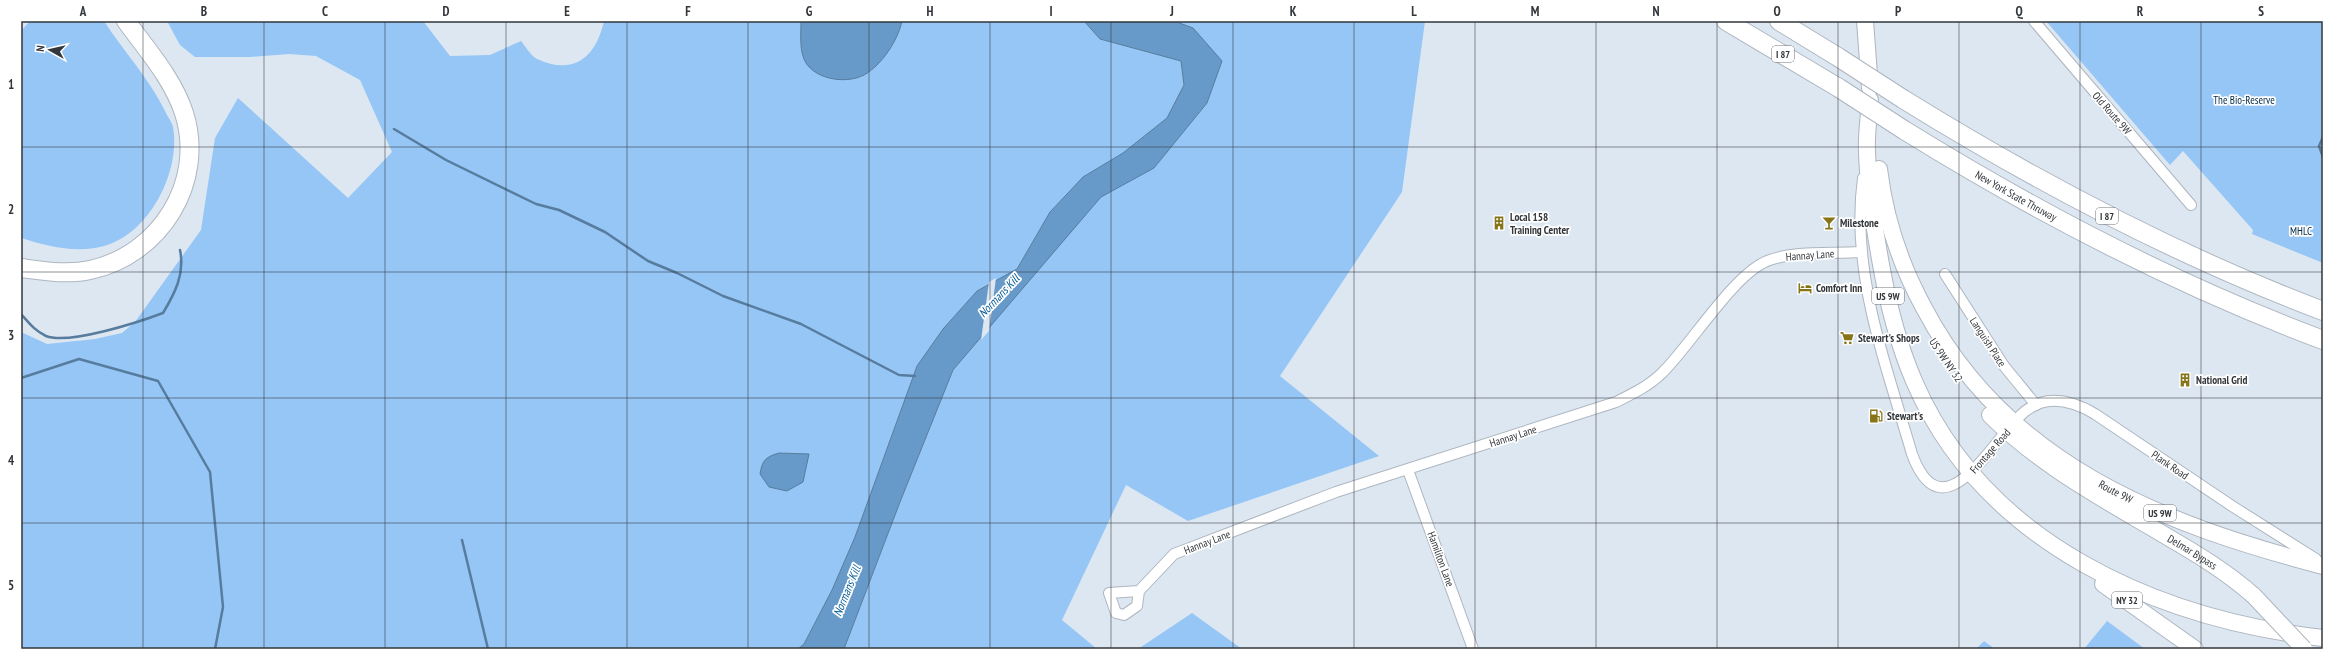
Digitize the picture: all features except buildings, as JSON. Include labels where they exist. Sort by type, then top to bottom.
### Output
[{"type":"highway","points":[[21,256],[44,262],[68,264],[90,262],[111,256],[132,244],[148,230],[161,215],[173,194],[179,172],[182,149],[176,112],[161,83],[117,21]]},
{"type":"highway","points":[[21,268],[76,272],[114,263],[138,249],[158,231],[169,217],[182,192],[187,173],[190,148],[188,128],[182,106],[171,84],[126,21]]},
{"type":"highway","name":"New York State Thruway","points":[[1726,21],[1839,88],[1904,130],[2001,189],[2102,244],[2212,295],[2323,340]]},
{"type":"highway","name":"I 87","points":[[1778,21],[2008,163],[2114,220],[2223,270],[2323,311]]},
{"type":"main road","name":"US 9W","points":[[1865,21],[1870,100],[1883,195],[1898,252],[1921,304],[1949,352],[2010,427]]},
{"type":"main road","name":"US 9W","points":[[1870,100],[1867,151],[1878,246],[1898,338],[1915,382],[1929,409],[1953,449],[1971,473],[2018,518],[2069,555],[2121,584],[2189,611],[2252,628],[2323,638]]},
{"type":"main road","name":"Route 9W","points":[[2010,427],[2103,485],[2155,510],[2229,540],[2323,564]]},
{"type":"main road","name":"Delmar Bypass","points":[[2010,427],[2054,469],[2210,563],[2254,596],[2304,649]]},
{"type":"main road","name":"NY 32","points":[[2069,555],[2095,578],[2195,649]]},
{"type":"street","name":"Old Route 9W","points":[[2034,21],[2191,205]]},
{"type":"street","name":"Frontage Road","points":[[1867,151],[1861,201],[1860,252],[1873,315],[1912,454],[1919,471],[1928,482],[1943,487],[1955,484],[1971,473],[2010,427]]},
{"type":"street","name":"Hannay Lane","points":[[1139,592],[1174,554],[1336,492],[1616,402],[1634,393],[1662,373],[1734,290],[1761,264],[1782,256],[1860,252]]},
{"type":"street","name":"Languish Place","points":[[1945,274],[2004,366],[2036,405]]},
{"type":"street","name":"Plank Road","points":[[2010,427],[2022,413],[2036,405],[2058,401],[2087,410],[2323,564]]},
{"type":"street","name":"Hamiliton Lane","points":[[1408,470],[1473,649]]},
{"type":"green space","points":[[30,21],[104,21],[152,87],[173,127],[174,145],[172,163],[167,181],[158,199],[148,215],[135,229],[120,239],[104,246],[72,249],[41,244],[21,238],[21,31]]},
{"type":"green space","points":[[167,21],[423,21],[450,56],[490,55],[521,41],[535,58],[550,64],[562,65],[572,64],[581,60],[589,53],[595,45],[604,21],[1084,21],[1100,39],[1182,61],[1184,85],[1167,118],[1123,153],[1083,177],[1050,212],[1017,269],[977,291],[943,329],[917,366],[855,537],[832,590],[804,644],[798,649],[21,649],[21,332],[47,344],[95,339],[122,333],[135,322],[201,230],[215,138],[238,98],[348,198],[392,152],[360,80],[316,56],[289,54],[250,57],[195,57],[180,45]]},
{"type":"green space","points":[[1174,21],[1425,21],[1402,192],[1280,376],[1379,456],[1188,521],[1126,485],[1062,620],[1097,649],[844,649],[900,502],[953,370],[1101,196],[1154,168],[1207,103],[1193,28]]},
{"type":"green space","name":"The Bio-Reserve","points":[[2046,21],[2323,21],[2323,263],[2252,234],[2253,230],[2183,151],[2170,165]]},
{"type":"green space","points":[[1192,613],[1242,649],[1138,649]]},
{"type":"green space","points":[[2107,621],[2145,649],[2084,649]]},
{"type":"green space","points":[[1984,641],[1995,649],[1976,649]]},
{"type":"water","points":[[801,21],[902,21],[893,44],[883,59],[871,71],[857,78],[841,80],[825,77],[811,69],[806,63],[801,48]]},
{"type":"water","name":"Normans Kill","points":[[1084,21],[1174,21],[1193,28],[1222,61],[1207,103],[1154,168],[1101,197],[953,370],[900,502],[844,649],[798,649],[804,644],[832,590],[855,537],[917,366],[943,329],[977,291],[1017,269],[1050,212],[1083,177],[1123,153],[1167,118],[1184,85],[1181,61],[1100,39]]},
{"type":"water","points":[[779,453],[809,454],[803,482],[787,491],[769,487],[760,474],[765,460],[770,456]]},
{"type":"pier","points":[[996,278],[989,331],[981,340],[989,282]]},
{"type":"waterway","points":[[394,129],[446,160],[536,204],[559,210],[605,232],[648,261],[677,273],[723,296],[801,324],[899,375],[915,376]]},
{"type":"waterway","points":[[2323,137],[2319,146],[2323,157]]},
{"type":"waterway","points":[[21,314],[39,332],[46,336],[57,338],[87,335],[104,331],[138,322],[163,313],[178,283],[181,267],[180,250]]},
{"type":"waterway","points":[[21,378],[79,359],[158,381],[210,472],[223,607],[215,649]]},
{"type":"waterway","points":[[462,540],[488,649]]},
{"type":"place","name":"Local 158 Training Center","points":[[1499,223]]},
{"type":"place","name":"Milestone","points":[[1829,223]]},
{"type":"place","name":"Comfort Inn","points":[[1805,288]]},
{"type":"place","name":"Stewart's Shops","points":[[1847,338]]},
{"type":"place","name":"National Grid","points":[[2185,380]]},
{"type":"place","name":"Stewart's","points":[[1876,416]]},
{"type":"park label","name":"MHLC","points":[[2301,231]]}]
